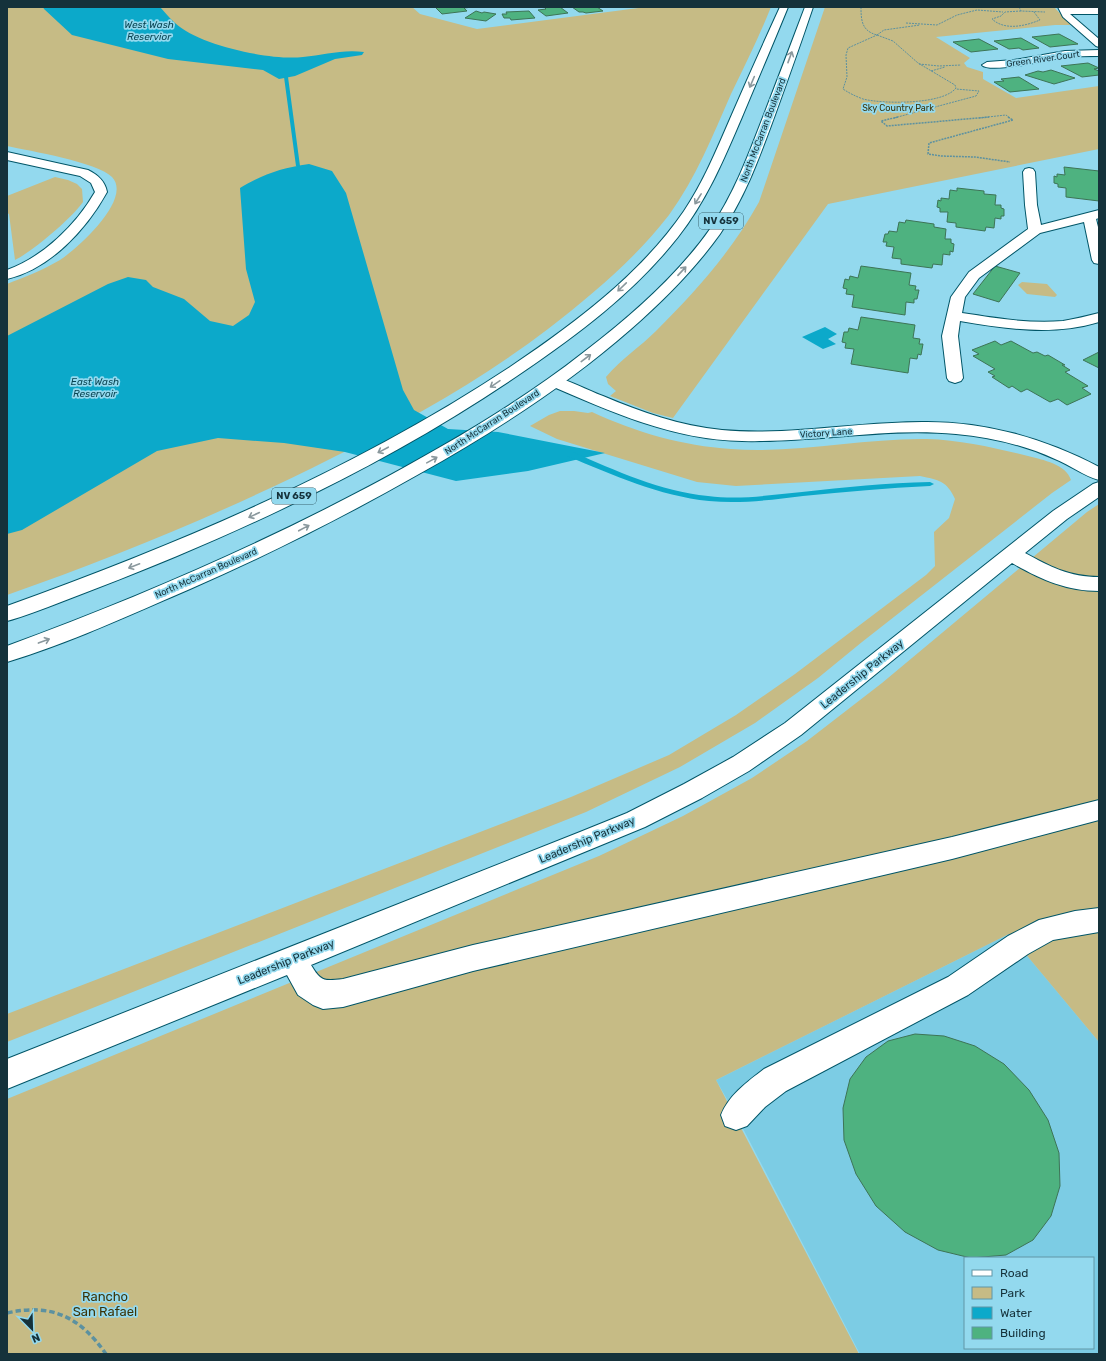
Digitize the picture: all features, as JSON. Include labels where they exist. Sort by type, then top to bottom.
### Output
[{"type":"main road","name":"NV 659","points":[[7,614],[141,563],[222,529],[299,494],[417,432],[478,395],[525,377],[561,338],[615,294],[645,265],[688,215],[712,172],[784,7]]},
{"type":"main road","name":"North McCarran Boulevard","points":[[7,654],[70,632],[186,583],[294,534],[441,455],[502,418],[555,382],[610,341],[652,303],[685,268],[714,233],[734,201],[746,178],[809,7]]},
{"type":"main road","points":[[1063,9],[1099,11]]},
{"type":"main road","points":[[1063,9],[1099,44]]},
{"type":"main road","name":"Green River Court","points":[[987,65],[1014,63],[1065,54],[1099,53]]},
{"type":"main road","points":[[7,156],[84,173],[95,179],[100,184],[101,192],[90,210],[49,252],[31,265],[7,275]]},
{"type":"main road","points":[[1029,172],[1031,205],[1035,230]]},
{"type":"main road","points":[[955,378],[950,336],[958,297],[974,275],[1035,230],[1094,215],[1099,260]]},
{"type":"main road","points":[[954,316],[1006,324],[1044,326],[1087,322],[1099,317]]},
{"type":"main road","points":[[555,382],[549,378],[547,372],[549,362],[561,338]]},
{"type":"main road","points":[[502,418],[525,389],[525,377]]},
{"type":"main road","name":"Victory Lane","points":[[555,382],[655,422],[689,430],[753,436],[903,427],[950,428],[1000,436],[1029,443],[1080,463],[1099,474]]},
{"type":"main road","name":"Leadership Parkway","points":[[7,1074],[589,840],[636,820],[700,787],[740,764],[793,729],[1060,515],[1099,488]]},
{"type":"main road","points":[[1011,554],[1054,577],[1083,585],[1099,584]]},
{"type":"main road","points":[[294,959],[308,986],[323,995],[343,993],[473,958],[944,850],[1099,810]]},
{"type":"main road","points":[[736,1115],[754,1096],[775,1080],[958,986],[1018,945],[1048,929],[1075,923],[1099,920]]},
{"type":"path","points":[[861,7],[861,20],[864,29],[897,44],[919,64],[955,85],[956,89]]},
{"type":"path","points":[[1019,7],[1021,11]]},
{"type":"path","points":[[956,89],[954,93],[943,96],[905,102],[868,100],[848,93],[843,89],[843,85],[847,78],[846,54],[848,48],[878,35],[884,30],[937,24],[945,22],[957,15],[977,10],[1003,12],[1048,12]]},
{"type":"path","points":[[1003,12],[1004,14],[1001,16],[992,19],[998,24],[1014,26],[1040,20],[1034,12]]},
{"type":"path","points":[[906,23],[920,25]]},
{"type":"path","points":[[919,64],[950,66]]},
{"type":"path","points":[[930,71],[961,64]]},
{"type":"path","points":[[956,89],[979,91],[976,96],[881,121],[887,126],[1006,115],[1013,120],[929,143],[928,154],[937,157],[961,156],[987,158],[1018,164],[1029,172]]},
{"type":"path","points":[[7,1313],[34,1310],[52,1312],[70,1318],[90,1332],[106,1354]]},
{"type":"shaded area","points":[[1009,934],[1099,1042],[1099,1354],[860,1354],[736,1115],[716,1080]]},
{"type":"green space","points":[[7,7],[412,7],[420,14],[477,29],[646,7],[771,7],[711,141],[679,201],[656,231],[627,262],[581,303],[548,329],[523,348],[443,399],[360,444],[292,478],[172,532],[90,565],[7,595],[7,284],[54,264],[68,254],[100,223],[115,198],[116,186],[112,177],[92,167],[62,158],[7,146]]},
{"type":"green space","name":"Sky Country Park","points":[[825,7],[1054,7],[1071,25],[1055,25],[936,37],[970,58],[964,63],[967,67],[983,72],[983,79],[1016,98],[1099,86],[1099,149],[828,204],[673,418],[653,413],[610,396],[616,391],[608,384],[606,377],[618,364],[656,331],[699,286],[725,254],[759,202]]},
{"type":"green space","points":[[55,177],[77,184],[82,189],[83,202],[70,217],[51,234],[31,250],[15,260],[9,214],[7,213],[7,196]]},
{"type":"green space","points":[[1022,282],[1047,284],[1057,295],[1055,297],[1027,294],[1018,285]]},
{"type":"green space","points":[[560,411],[592,412],[625,426],[660,437],[695,445],[731,449],[755,450],[804,448],[903,439],[953,441],[991,447],[1047,461],[1059,466],[1071,480],[1052,493],[818,678],[755,723],[680,767],[586,812],[7,1042],[7,1014],[571,797],[669,755],[736,715],[795,674],[926,575],[935,566],[934,532],[949,518],[955,499],[949,488],[942,482],[920,476],[736,486],[697,482],[557,439],[530,426],[549,415]]},
{"type":"green space","name":"Rancho San Rafael","points":[[1099,504],[1099,1042],[1009,934],[716,1080],[859,1354],[7,1354],[7,1099],[599,856],[683,816],[752,778],[807,741],[882,683],[1087,512]]},
{"type":"water","name":"West Wash Reservior","points":[[43,7],[160,7],[175,23],[186,31],[200,38],[236,50],[255,54],[289,58],[341,52],[364,52],[362,55],[335,59],[295,76],[279,79],[263,70],[168,59],[72,35]]},
{"type":"water","name":"East Wash Reservoir","points":[[309,164],[332,171],[346,193],[403,390],[414,410],[448,429],[498,432],[605,453],[528,471],[456,481],[345,452],[284,443],[218,438],[157,451],[22,530],[7,534],[7,336],[108,284],[128,277],[146,280],[153,287],[184,299],[210,321],[233,326],[249,315],[255,302],[246,269],[240,188],[273,172]]},
{"type":"water","points":[[825,327],[837,334],[828,339],[836,344],[823,349],[802,337]]},
{"type":"building","points":[[435,7],[473,7],[464,8],[467,11],[442,14]]},
{"type":"building","points":[[544,7],[560,7],[568,13],[546,16],[538,10],[546,9]]},
{"type":"building","points":[[572,7],[597,7],[603,11],[586,13],[579,12]]},
{"type":"building","points":[[476,11],[496,14],[486,21],[465,18]]},
{"type":"building","points":[[529,11],[535,18],[511,20],[510,18],[504,18],[502,14],[507,14],[506,12]]},
{"type":"building","points":[[1059,34],[1078,44],[1050,47],[1032,37]]},
{"type":"building","points":[[1021,38],[1039,48],[1023,50],[1019,48],[1009,49],[994,41]]},
{"type":"building","points":[[979,39],[998,49],[971,52],[953,42]]},
{"type":"building","points":[[1088,63],[1099,68],[1094,69],[1099,71],[1099,75],[1082,77],[1061,66]]},
{"type":"building","points":[[1051,70],[1075,78],[1054,84],[1025,75],[1038,71],[1043,72]]},
{"type":"building","points":[[1019,77],[1039,89],[1010,92],[994,82],[1004,81],[1001,79]]},
{"type":"building","points":[[1064,167],[1099,171],[1099,201],[1066,197],[1066,188],[1058,187],[1058,184],[1054,183],[1054,176],[1057,177],[1057,174],[1065,175]]},
{"type":"building","points":[[957,188],[984,191],[984,194],[996,195],[995,205],[1001,205],[1001,208],[1004,209],[1004,216],[1001,216],[1001,219],[995,218],[994,228],[986,227],[985,231],[956,227],[956,223],[947,222],[948,212],[940,212],[940,208],[937,207],[938,200],[941,201],[941,198],[949,199],[950,190],[957,191]]},
{"type":"building","points":[[906,220],[934,224],[934,227],[946,229],[945,239],[951,239],[951,243],[954,244],[953,252],[950,251],[950,255],[943,254],[942,265],[933,264],[932,268],[901,264],[901,259],[892,258],[894,247],[886,246],[887,242],[883,242],[885,234],[888,234],[889,231],[897,232],[899,222],[905,223]]},
{"type":"building","points":[[861,266],[911,273],[909,285],[916,286],[915,290],[919,290],[917,299],[914,299],[914,303],[906,302],[905,315],[852,307],[854,295],[846,294],[847,289],[843,288],[845,279],[849,280],[850,276],[858,278]]},
{"type":"building","points":[[995,266],[1020,273],[999,302],[973,294]]},
{"type":"building","points":[[861,317],[915,325],[913,338],[920,339],[919,344],[923,344],[921,355],[918,354],[917,359],[910,358],[908,373],[851,364],[854,349],[845,348],[846,343],[842,342],[844,332],[848,332],[849,328],[858,330]]},
{"type":"building","points":[[995,341],[1001,345],[1011,341],[1033,353],[1037,352],[1045,356],[1048,355],[1065,365],[1062,365],[1070,370],[1065,372],[1088,386],[1082,388],[1091,394],[1067,405],[1058,399],[1050,402],[1027,389],[1021,392],[1012,386],[1009,388],[992,377],[995,376],[988,372],[995,369],[973,356],[979,354],[972,350]]},
{"type":"building","points":[[1099,352],[1099,368],[1083,360]]},
{"type":"building","points":[[915,1034],[944,1036],[975,1046],[1004,1064],[1029,1090],[1048,1120],[1059,1153],[1060,1186],[1051,1216],[1033,1240],[1006,1255],[967,1257],[938,1250],[905,1232],[876,1206],[856,1174],[844,1140],[843,1108],[850,1079],[866,1057],[888,1041]]},
{"type":"waterway","points":[[286,77],[298,166]]},
{"type":"waterway","points":[[570,454],[648,485],[680,494],[709,499],[736,500],[898,485],[930,484]]}]
